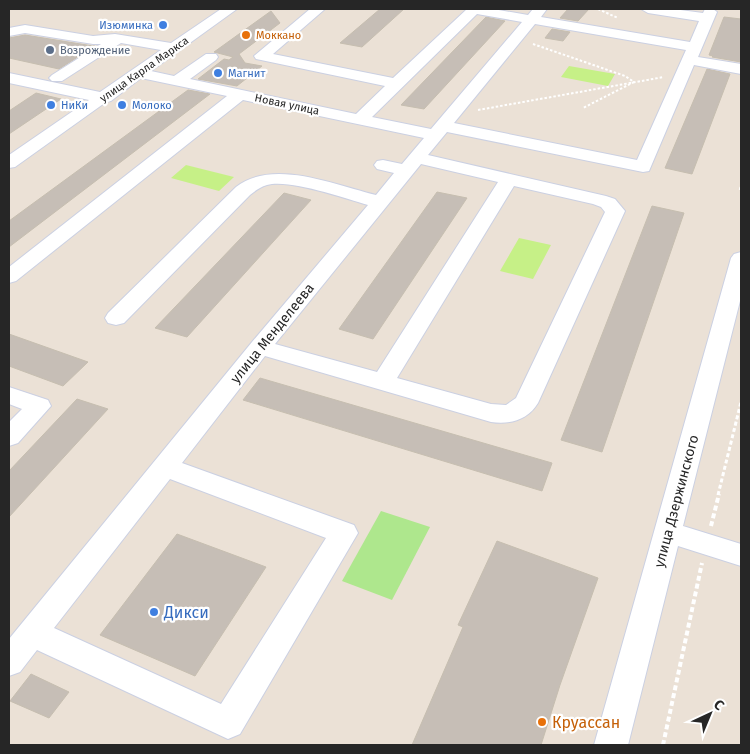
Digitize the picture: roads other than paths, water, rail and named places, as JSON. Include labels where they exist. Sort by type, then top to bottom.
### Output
[{"type":"street","name":"улица Карла Маркса","points":[[9,163],[105,98],[230,9]]},
{"type":"street","points":[[318,9],[261,56],[398,84]]},
{"type":"street","points":[[648,9],[709,15],[689,60]]},
{"type":"street","points":[[360,120],[472,11],[535,14],[689,60],[741,69]]},
{"type":"street","name":"улица Менделеева","points":[[9,662],[260,346],[535,14]]},
{"type":"street","points":[[9,32],[24,29],[93,40],[119,38],[174,48]]},
{"type":"street","points":[[14,72],[59,77],[119,38]]},
{"type":"street","points":[[177,81],[211,56]]},
{"type":"street","name":"Новая улица","points":[[139,73],[360,120],[443,125],[643,168],[689,60]]},
{"type":"street","points":[[14,72],[105,98]]},
{"type":"street","points":[[9,277],[240,94]]},
{"type":"street","points":[[260,346],[500,415],[517,412],[526,403],[615,211],[608,203],[599,200],[509,179],[411,164],[383,165]]},
{"type":"street","points":[[116,318],[244,191],[259,181],[284,178],[380,202]]},
{"type":"street","points":[[383,382],[509,179]]},
{"type":"street","name":"улица Дзержинского","points":[[611,745],[741,258]]},
{"type":"street","points":[[9,395],[39,406],[9,437]]},
{"type":"street","points":[[32,633],[228,722],[344,533],[164,467]]},
{"type":"street","points":[[668,532],[741,555]]},
{"type":"place","name":"Изюминка","points":[[163,25]]},
{"type":"place","name":"Моккано","points":[[246,35]]},
{"type":"place","name":"Возрождение","points":[[50,50]]},
{"type":"place","name":"Магнит","points":[[218,73]]},
{"type":"place","name":"НиКи","points":[[51,105]]},
{"type":"place","name":"Молоко","points":[[122,105]]},
{"type":"place","name":"Дикси","points":[[154,612]]},
{"type":"place","name":"Круассан","points":[[542,722]]}]
